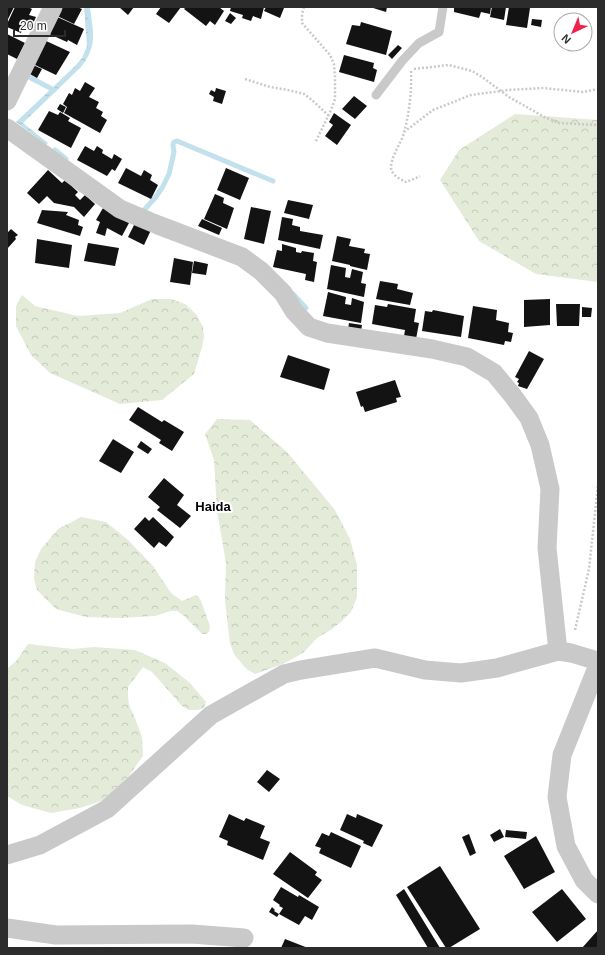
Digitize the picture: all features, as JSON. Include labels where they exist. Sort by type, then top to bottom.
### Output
[{"type":"street","points":[[7,101],[53,7]]},
{"type":"street","points":[[7,128],[120,209],[242,257],[262,271],[282,293],[294,311],[309,327],[327,333],[432,348],[467,358],[494,373],[529,418],[540,444],[550,489],[547,548],[563,652]]},
{"type":"street","points":[[7,855],[40,846],[107,809],[211,715],[284,674],[375,658],[425,670],[461,673],[497,668],[563,652],[598,661]]},
{"type":"street","points":[[598,665],[562,755],[557,797],[566,846],[584,880],[598,894]]},
{"type":"street","points":[[7,928],[56,935],[192,934],[244,938]]},
{"type":"lane","points":[[376,95],[402,61],[419,44],[439,32],[443,7]]},
{"type":"path","points":[[304,7],[302,23],[330,55],[334,64],[335,99],[329,116],[315,143]]},
{"type":"path","points":[[394,72],[402,72],[418,68],[449,66],[472,72],[482,77],[509,97],[546,118],[558,123],[598,125]]},
{"type":"path","points":[[411,69],[409,108],[404,132],[391,168],[394,174],[406,182],[420,176]]},
{"type":"path","points":[[245,79],[270,87],[304,94],[329,116]]},
{"type":"path","points":[[404,132],[433,110],[471,95],[544,88],[583,92],[598,89]]},
{"type":"path","points":[[563,652],[575,629],[589,569],[598,485]]},
{"type":"green space","points":[[515,114],[598,120],[598,282],[536,274],[479,241],[440,180],[459,150]]},
{"type":"green space","points":[[22,295],[35,306],[78,316],[120,313],[152,299],[171,299],[185,304],[196,314],[203,327],[204,337],[194,374],[162,400],[120,404],[50,373],[31,355],[16,326],[16,306]]},
{"type":"green space","points":[[217,419],[250,420],[287,452],[335,510],[350,539],[357,565],[357,597],[351,612],[332,629],[317,638],[303,653],[283,664],[255,674],[248,670],[234,654],[230,643],[225,601],[226,563],[217,511],[214,460],[205,434]]},
{"type":"green space","points":[[81,517],[106,522],[128,540],[153,566],[171,593],[182,601],[196,595],[198,596],[210,626],[209,632],[202,634],[177,611],[171,611],[155,616],[119,618],[86,617],[56,609],[37,590],[34,579],[35,562],[41,549],[58,529]]},
{"type":"green space","points":[[28,644],[73,649],[94,647],[135,650],[165,663],[190,683],[206,702],[204,708],[189,710],[182,706],[152,672],[143,667],[128,687],[129,705],[142,737],[143,756],[128,777],[104,800],[80,808],[51,813],[22,805],[7,796],[7,669],[17,660]]},
{"type":"water","points":[[84,7],[90,7],[93,38],[90,52],[81,67],[23,123],[48,143],[46,145],[16,122],[82,58],[87,46]]},
{"type":"building","points":[[7,7],[14,7],[7,21]]},
{"type":"building","points":[[15,7],[28,7],[32,9],[29,15],[36,17],[30,30],[23,27],[21,33],[7,27]]},
{"type":"building","points":[[59,7],[77,7],[82,9],[74,24],[55,15]]},
{"type":"building","points":[[119,7],[134,7],[128,15]]},
{"type":"building","points":[[161,7],[181,7],[169,23],[156,14]]},
{"type":"building","points":[[186,7],[219,7],[224,11],[215,25],[210,21],[206,26],[184,9]]},
{"type":"building","points":[[231,7],[264,7],[261,19],[253,16],[251,21],[242,18],[243,15],[230,11]]},
{"type":"building","points":[[266,7],[284,8],[280,18],[264,11]]},
{"type":"building","points":[[370,7],[387,7],[386,12]]},
{"type":"building","points":[[454,7],[491,7],[490,14],[481,12],[479,18],[454,12]]},
{"type":"building","points":[[492,7],[506,7],[504,20],[490,17]]},
{"type":"building","points":[[509,7],[530,8],[527,28],[506,25]]},
{"type":"building","points":[[230,13],[236,18],[231,24],[225,21]]},
{"type":"building","points":[[55,16],[84,29],[77,45],[68,40],[67,42],[47,33]]},
{"type":"building","points":[[532,19],[542,20],[541,27],[531,25]]},
{"type":"building","points":[[361,22],[392,31],[386,55],[346,44],[352,25],[360,26]]},
{"type":"building","points":[[7,34],[25,43],[17,59],[7,54]]},
{"type":"building","points":[[44,40],[70,52],[56,75],[33,64]]},
{"type":"building","points":[[398,45],[402,48],[392,59],[388,55]]},
{"type":"building","points":[[344,55],[374,63],[373,68],[377,70],[374,82],[339,72]]},
{"type":"building","points":[[33,65],[42,69],[37,78],[28,73]]},
{"type":"building","points":[[85,82],[95,88],[89,97],[99,102],[96,108],[103,112],[101,116],[107,120],[100,133],[64,113],[67,107],[63,104],[69,93],[72,95],[75,88],[80,91]]},
{"type":"building","points":[[216,88],[226,91],[222,104],[213,101],[214,97],[209,94],[211,90],[215,92]]},
{"type":"building","points":[[354,96],[367,106],[355,119],[342,109]]},
{"type":"building","points":[[60,104],[66,107],[63,113],[57,109]]},
{"type":"building","points":[[49,111],[58,115],[60,112],[70,118],[68,121],[81,128],[71,148],[38,130]]},
{"type":"building","points":[[334,113],[351,125],[337,145],[325,136],[333,125],[329,122]]},
{"type":"building","points":[[85,146],[94,151],[97,146],[103,150],[102,153],[112,159],[114,154],[122,159],[115,171],[112,169],[107,176],[77,160]]},
{"type":"building","points":[[126,168],[141,176],[144,170],[152,175],[150,180],[158,185],[151,199],[118,183]]},
{"type":"building","points":[[226,168],[249,178],[240,200],[217,190]]},
{"type":"building","points":[[48,170],[62,183],[65,180],[78,192],[75,195],[80,200],[85,195],[95,204],[84,217],[74,207],[54,203],[47,196],[39,204],[27,193]]},
{"type":"building","points":[[215,194],[224,198],[223,203],[234,208],[227,229],[204,219]]},
{"type":"building","points":[[288,200],[313,205],[309,219],[284,213]]},
{"type":"building","points":[[251,207],[271,211],[264,244],[244,239]]},
{"type":"building","points":[[103,208],[129,223],[122,236],[107,228],[105,236],[96,233],[100,222],[96,220]]},
{"type":"building","points":[[42,210],[68,212],[66,215],[79,220],[78,225],[83,227],[80,236],[37,223]]},
{"type":"building","points":[[282,217],[293,219],[292,225],[300,227],[300,231],[323,235],[320,249],[278,240]]},
{"type":"building","points":[[202,219],[222,228],[219,235],[198,226]]},
{"type":"building","points":[[135,223],[151,230],[144,245],[128,237]]},
{"type":"building","points":[[11,229],[18,235],[7,249],[7,231],[8,232]]},
{"type":"building","points":[[337,236],[351,239],[349,246],[365,249],[364,253],[370,254],[367,270],[332,261]]},
{"type":"building","points":[[37,239],[72,245],[69,268],[35,263]]},
{"type":"building","points":[[88,243],[119,248],[115,266],[84,261]]},
{"type":"building","points":[[282,244],[296,248],[296,252],[301,253],[302,251],[314,253],[313,261],[317,262],[314,282],[305,280],[306,274],[273,267],[277,250],[282,251]]},
{"type":"building","points":[[174,258],[193,262],[190,285],[170,282]]},
{"type":"building","points":[[194,261],[208,264],[206,275],[192,273]]},
{"type":"building","points":[[331,265],[346,268],[345,277],[350,278],[352,269],[363,272],[361,283],[366,284],[364,297],[327,289]]},
{"type":"building","points":[[380,281],[398,284],[397,289],[413,293],[410,305],[376,299]]},
{"type":"building","points":[[328,292],[346,297],[345,304],[351,305],[352,298],[364,302],[361,323],[323,316]]},
{"type":"building","points":[[550,299],[550,325],[524,327],[524,300]]},
{"type":"building","points":[[388,304],[416,309],[414,322],[419,323],[416,339],[404,336],[405,330],[372,324],[375,305],[387,307]]},
{"type":"building","points":[[556,304],[580,304],[579,326],[557,326]]},
{"type":"building","points":[[473,306],[497,310],[496,320],[509,323],[508,332],[513,333],[511,342],[505,341],[504,345],[468,338]]},
{"type":"building","points":[[582,307],[592,308],[591,317],[582,317]]},
{"type":"building","points":[[433,310],[464,316],[461,337],[422,331],[425,311],[432,312]]},
{"type":"building","points":[[349,323],[362,325],[361,331],[348,329]]},
{"type":"building","points":[[529,351],[544,359],[527,389],[518,386],[519,383],[517,382],[519,379],[515,377]]},
{"type":"building","points":[[288,355],[330,369],[324,390],[280,377]]},
{"type":"building","points":[[395,380],[401,397],[396,398],[397,402],[365,412],[363,406],[361,407],[356,392]]},
{"type":"building","points":[[138,407],[162,422],[164,420],[184,432],[172,451],[159,443],[161,440],[129,420]]},
{"type":"building","points":[[113,439],[134,452],[121,473],[99,461]]},
{"type":"building","points":[[141,441],[152,449],[148,454],[137,447]]},
{"type":"building","points":[[164,478],[184,495],[177,505],[191,516],[180,528],[157,510],[160,507],[148,497]]},
{"type":"building","points":[[145,517],[149,521],[153,517],[174,537],[166,547],[159,542],[154,548],[134,529]]},
{"type":"building","points":[[267,770],[280,779],[269,792],[257,782]]},
{"type":"building","points":[[229,814],[244,821],[246,818],[265,826],[260,838],[270,842],[263,860],[227,845],[228,841],[219,837]]},
{"type":"building","points":[[347,814],[356,818],[357,814],[383,825],[372,847],[363,843],[364,841],[340,830]]},
{"type":"building","points":[[500,829],[504,837],[494,842],[490,835]]},
{"type":"building","points":[[506,830],[527,832],[526,839],[505,837]]},
{"type":"building","points":[[331,832],[361,846],[351,868],[319,853],[321,848],[315,846],[322,833],[329,836]]},
{"type":"building","points":[[469,834],[476,853],[470,856],[462,837]]},
{"type":"building","points":[[536,836],[555,872],[524,889],[504,856]]},
{"type":"building","points":[[290,852],[317,872],[315,875],[322,880],[308,898],[273,874]]},
{"type":"building","points":[[440,866],[480,929],[449,948],[446,948],[407,887]]},
{"type":"building","points":[[281,887],[298,897],[299,895],[319,907],[312,920],[305,916],[299,925],[279,914],[283,908],[273,900]]},
{"type":"building","points":[[404,889],[440,948],[428,948],[396,895]]},
{"type":"building","points":[[562,889],[586,919],[557,942],[532,912]]},
{"type":"building","points":[[272,907],[275,910],[274,911],[279,914],[277,917],[269,912]]},
{"type":"building","points":[[598,930],[598,948],[582,948]]},
{"type":"building","points":[[285,939],[308,948],[281,948]]},
{"type":"waterway","points":[[27,76],[54,90]]},
{"type":"waterway","points":[[145,209],[162,188],[169,174],[174,152],[173,145],[174,142],[177,141],[273,181]]},
{"type":"waterway","points":[[55,150],[66,159]]},
{"type":"waterway","points":[[293,294],[306,308]]},
{"type":"district","name":"Haida","points":[[213,506]]}]
